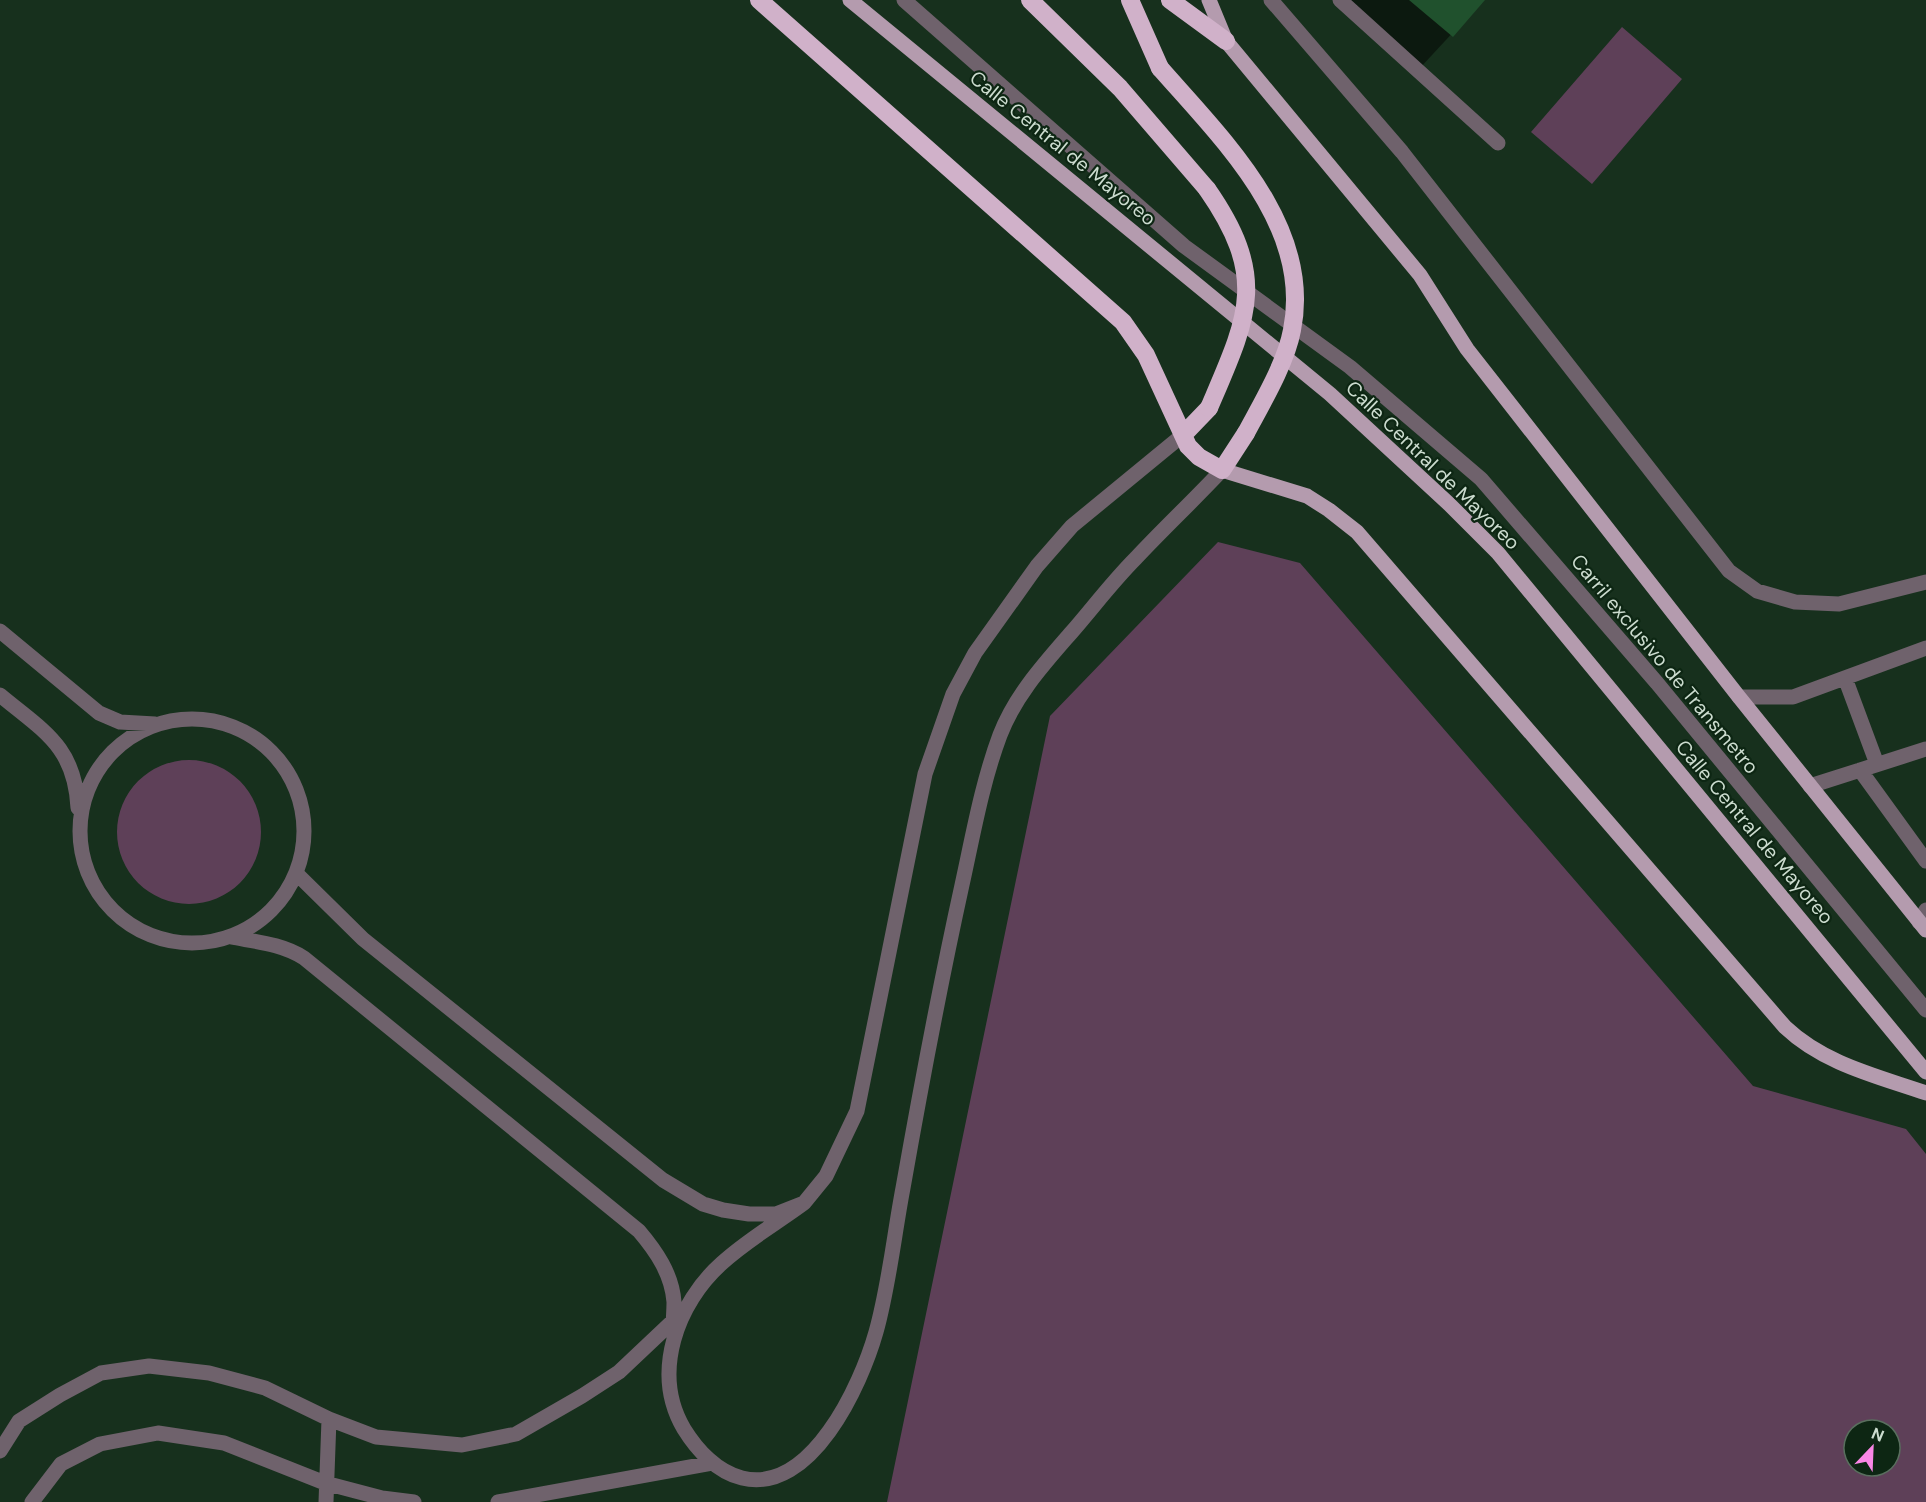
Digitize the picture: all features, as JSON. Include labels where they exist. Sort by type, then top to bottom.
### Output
[{"type":"highway","points":[[759,0],[1124,322],[1146,355],[1188,446],[1199,457],[1222,470],[1246,433],[1288,346],[1296,299],[1293,265],[1280,226],[1261,194],[1204,118],[1160,68],[1130,0]]},
{"type":"highway","points":[[1030,0],[1120,88],[1207,189],[1225,214],[1237,244],[1247,289],[1243,325],[1209,408],[1184,434]]},
{"type":"highway","points":[[1170,0],[1226,41]]},
{"type":"main road","name":"Calle Central de Mayoreo","points":[[850,0],[1330,394],[1449,504],[1498,553],[1926,1072]]},
{"type":"main road","points":[[1209,0],[1226,41],[1420,274],[1467,349],[1810,786],[1924,921]]},
{"type":"main road","points":[[1222,470],[1307,496],[1356,532],[1785,1027],[1804,1045],[1824,1056],[1926,1093]]},
{"type":"street","name":"Carril exclusivo de Transmetro","points":[[904,0],[1184,246],[1350,367],[1480,480],[1657,683],[1926,1010]]},
{"type":"street","points":[[1271,0],[1402,152],[1729,571],[1757,591],[1806,603],[1839,604],[1926,582]]},
{"type":"street","points":[[1340,0],[1498,143]]},
{"type":"street","points":[[1184,434],[1072,526],[1038,566],[975,652],[953,694],[925,774],[857,1112],[826,1176],[804,1203],[723,1262],[708,1277],[685,1311],[674,1337],[669,1364],[670,1392],[678,1419],[692,1442],[712,1463],[742,1478],[776,1477],[804,1462],[831,1431],[848,1401],[876,1333],[939,994],[979,806],[1001,733],[1031,679],[1133,560],[1222,470]]},
{"type":"street","points":[[0,631],[99,713],[120,722],[158,724],[194,718],[230,725],[262,742],[287,770],[302,803],[305,839],[297,874],[281,901],[259,922],[231,937],[195,944],[159,938],[126,923],[101,897],[84,864],[79,828],[77,784],[68,761],[58,745],[0,695]]},
{"type":"street","points":[[1739,697],[1793,697],[1926,648]]},
{"type":"street","points":[[1845,678],[1877,764]]},
{"type":"street","points":[[79,828],[85,794],[102,764],[127,739],[158,724]]},
{"type":"street","points":[[1810,786],[1926,749]]},
{"type":"street","points":[[1860,770],[1926,861]]},
{"type":"street","points":[[297,874],[363,939],[663,1180],[703,1204],[749,1214],[776,1214],[804,1203]]},
{"type":"street","points":[[231,937],[290,949],[304,958],[639,1231],[656,1250],[670,1283],[674,1300],[674,1337]]},
{"type":"street","points":[[0,1451],[19,1421],[100,1372],[149,1366],[209,1372],[265,1388],[329,1419],[376,1437],[462,1445],[516,1434],[619,1372],[673,1321]]},
{"type":"street","points":[[326,1502],[329,1419]]},
{"type":"street","points":[[32,1502],[61,1464],[100,1444],[158,1432],[224,1443],[326,1483],[382,1498],[414,1502]]},
{"type":"street","points":[[498,1502],[712,1463]]},
{"type":"shaded area","points":[[1622,27],[1682,79],[1592,184],[1531,132]]},
{"type":"shaded area","points":[[1218,542],[1300,563],[1753,1086],[1906,1129],[1926,1154],[1926,1502],[887,1502],[1050,716]]},
{"type":"shaded area","points":[[189,760],[203,761],[217,766],[240,781],[255,804],[260,818],[260,846],[255,860],[240,883],[217,898],[203,903],[189,904],[175,903],[161,898],[138,883],[123,860],[118,846],[117,832],[118,818],[123,804],[138,781],[161,766],[175,761]]},
{"type":"building","points":[[1409,0],[1485,0],[1453,37]]}]
